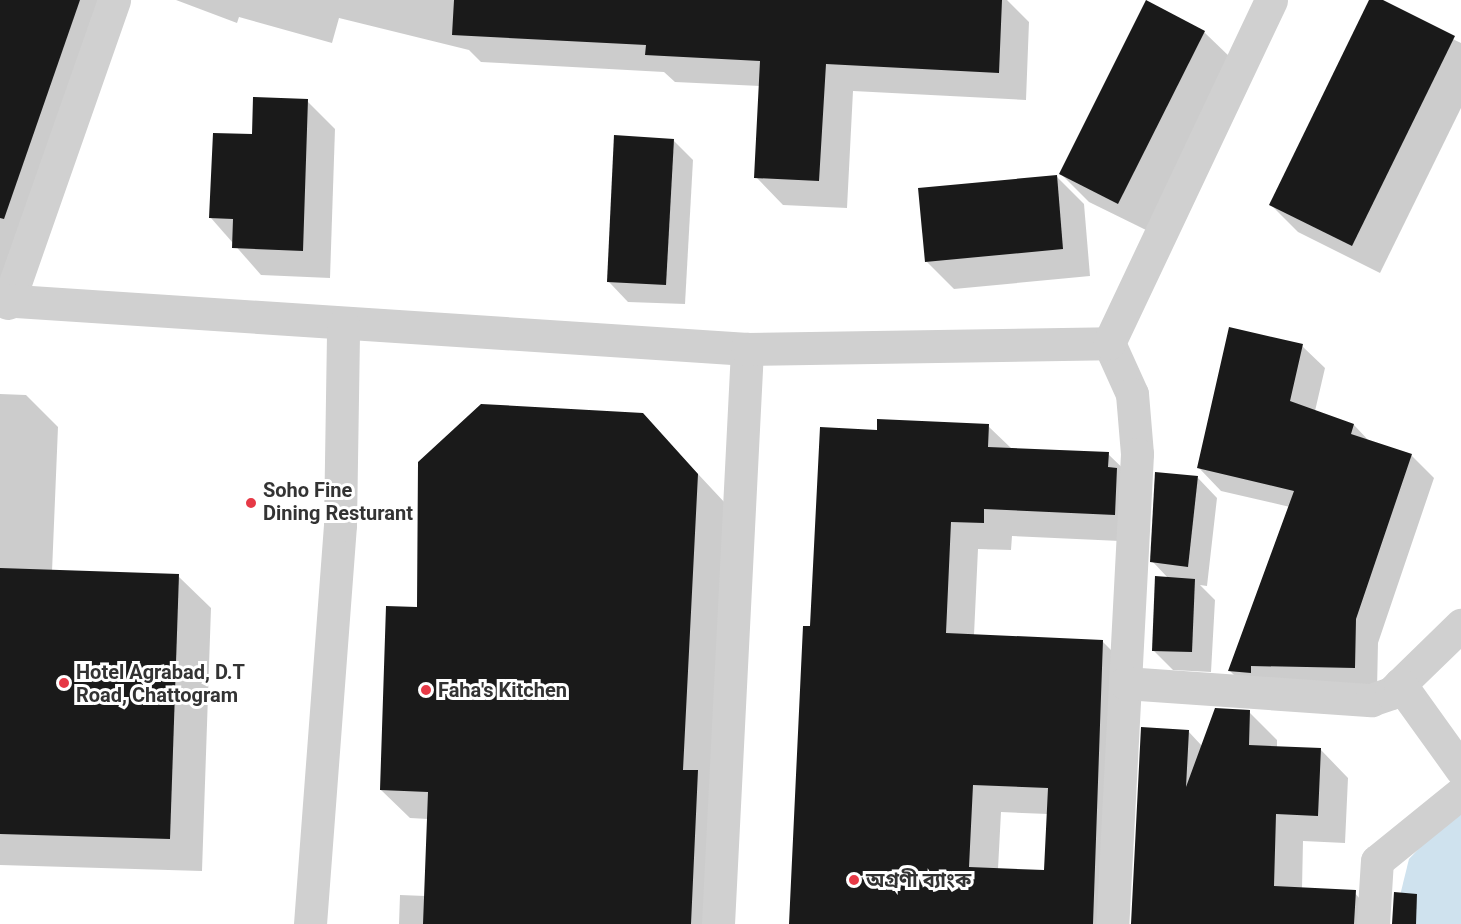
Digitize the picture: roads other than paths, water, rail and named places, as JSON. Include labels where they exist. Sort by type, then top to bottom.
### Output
[{"type":"street","points":[[114,0],[4,302],[747,349],[1108,343]]},
{"type":"street","points":[[1108,343],[1271,0]]},
{"type":"street","points":[[310,924],[340,525],[343,325]]},
{"type":"street","points":[[1108,343],[1132,394],[1137,454],[1112,924]]},
{"type":"street","points":[[718,924],[747,349]]},
{"type":"street","points":[[1125,683],[1371,700],[1400,684],[1461,625]]},
{"type":"street","points":[[1400,684],[1461,769]]},
{"type":"street","points":[[1373,924],[1377,861],[1461,793]]},
{"type":"water","points":[[1461,804],[1461,924],[1393,924],[1409,859]]},
{"type":"place","name":"Soho Fine Dining Resturant","points":[[251,503]]},
{"type":"place","name":"Hotel Agrabad, D.T Road, Chattogram","points":[[64,683]]},
{"type":"place","name":"Faha's Kitchen","points":[[426,690]]},
{"type":"place","name":"অগ্রণী ব্যাংক","points":[[854,880]]}]
